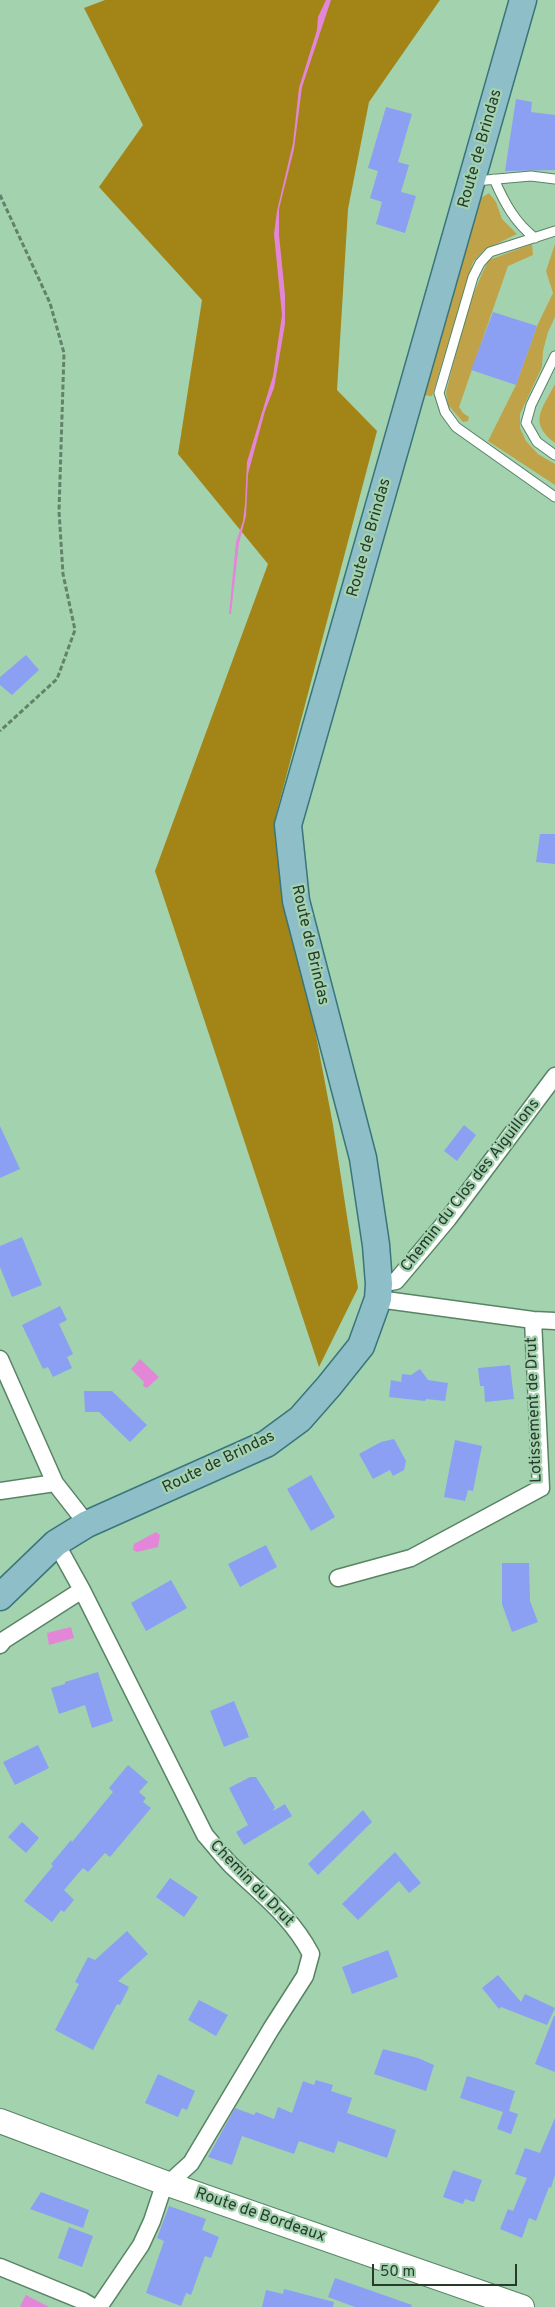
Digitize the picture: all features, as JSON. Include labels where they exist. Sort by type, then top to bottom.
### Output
[{"type":"main road","name":"Route de Brindas","points":[[0,1597],[56,1543],[87,1524],[266,1444],[300,1418],[330,1386],[361,1346],[379,1292],[363,1158],[296,901],[288,825],[483,180],[523,0]]},
{"type":"main road","name":"Route de Bordeaux","points":[[0,2121],[168,2184],[522,2307]]},
{"type":"street","name":"Chemin du Clos des Aiguillons","points":[[379,1292],[396,1281],[448,1219],[555,1076]]},
{"type":"street","points":[[379,1292],[533,1320],[555,1321]]},
{"type":"street","name":"Lotissement de Drut","points":[[338,1578],[411,1558],[541,1488],[533,1320]]},
{"type":"street","points":[[0,1359],[55,1483],[87,1524]]},
{"type":"street","points":[[0,1491],[55,1483]]},
{"type":"street","name":"Chemin du Drut","points":[[56,1543],[82,1590],[205,1835],[230,1864],[267,1897],[302,1938],[311,1954],[305,1976],[260,2046],[190,2163],[168,2184]]},
{"type":"street","points":[[0,1645],[4,1640],[82,1590]]},
{"type":"street","points":[[99,2307],[141,2245],[162,2192],[168,2184]]},
{"type":"street","points":[[0,2267],[83,2301],[93,2307]]},
{"type":"lane","points":[[483,180],[531,176],[555,180]]},
{"type":"lane","points":[[483,180],[523,230],[535,238]]},
{"type":"lane","points":[[555,231],[490,252],[480,264],[473,277],[439,393],[445,412],[456,427],[555,496]]},
{"type":"lane","points":[[555,356],[531,404],[526,423],[537,442],[555,455]]},
{"type":"path","points":[[0,195],[50,302],[64,353],[58,511],[63,574],[75,630],[57,679],[0,731]]},
{"type":"shaded area","points":[[105,0],[440,0],[369,102],[348,209],[337,390],[377,431],[275,819],[333,1125],[358,1288],[319,1367],[155,871],[268,564],[178,454],[202,300],[99,187],[143,125],[84,8]]},
{"type":"shaded area","points":[[326,0],[331,0],[302,87],[294,149],[279,209],[279,235],[285,295],[285,324],[274,388],[265,411],[248,474],[246,516],[239,543],[231,614],[229,614],[236,542],[243,521],[247,462],[273,376],[282,315],[274,234],[277,211],[293,143],[299,88],[317,30],[318,17]]},
{"type":"shaded area","points":[[489,193],[496,202],[502,219],[517,234],[484,250],[473,262],[432,396],[421,395],[476,201]]},
{"type":"shaded area","points":[[532,244],[533,255],[508,266],[459,407],[469,417],[468,421],[463,422],[448,405],[446,392],[464,324],[481,275],[489,260]]},
{"type":"shaded area","points":[[555,244],[555,317],[548,332],[543,351],[542,367],[520,414],[520,428],[526,441],[538,454],[555,464],[555,485],[488,441],[516,385],[537,326],[553,293],[546,271]]},
{"type":"shaded area","points":[[555,384],[555,443],[546,435],[542,428],[540,415]]},
{"type":"shaded area","points":[[140,1359],[159,1377],[147,1388],[143,1386],[144,1382],[131,1369]]},
{"type":"shaded area","points":[[156,1532],[160,1535],[158,1547],[137,1552],[133,1550],[134,1544]]},
{"type":"shaded area","points":[[71,1627],[74,1638],[49,1645],[47,1633]]},
{"type":"shaded area","points":[[26,2295],[49,2307],[20,2306]]},
{"type":"building","points":[[516,99],[532,102],[531,112],[555,115],[555,170],[505,171]]},
{"type":"building","points":[[386,107],[412,114],[398,162],[409,165],[401,192],[416,196],[405,233],[376,224],[382,202],[370,198],[378,171],[368,168]]},
{"type":"building","points":[[493,312],[537,326],[516,385],[471,370]]},
{"type":"building","points":[[26,655],[39,670],[12,695],[0,685],[0,677]]},
{"type":"building","points":[[540,834],[555,834],[555,864],[536,862]]},
{"type":"building","points":[[464,1125],[476,1135],[457,1161],[444,1151]]},
{"type":"building","points":[[0,1126],[20,1169],[0,1178]]},
{"type":"building","points":[[22,1237],[42,1285],[12,1297],[0,1267],[0,1246]]},
{"type":"building","points":[[60,1306],[67,1320],[59,1324],[73,1354],[67,1357],[72,1368],[53,1377],[48,1367],[43,1369],[22,1325]]},
{"type":"building","points":[[510,1365],[514,1399],[485,1402],[484,1386],[480,1386],[478,1368]]},
{"type":"building","points":[[420,1369],[428,1380],[448,1383],[445,1401],[389,1397],[391,1380],[401,1382],[402,1374],[411,1375]]},
{"type":"building","points":[[84,1391],[112,1391],[147,1425],[130,1442],[99,1412],[85,1412]]},
{"type":"building","points":[[394,1439],[406,1461],[404,1470],[393,1476],[390,1470],[373,1479],[359,1454],[381,1442]]},
{"type":"building","points":[[455,1440],[482,1446],[473,1491],[468,1490],[465,1501],[444,1497]]},
{"type":"building","points":[[311,1475],[335,1517],[311,1531],[287,1489]]},
{"type":"building","points":[[266,1545],[277,1567],[240,1587],[228,1564]]},
{"type":"building","points":[[502,1563],[529,1563],[530,1601],[538,1622],[512,1632],[502,1604]]},
{"type":"building","points":[[171,1580],[187,1608],[146,1631],[131,1603]]},
{"type":"building","points":[[98,1672],[113,1721],[92,1728],[85,1705],[59,1714],[51,1688]]},
{"type":"building","points":[[234,1701],[249,1737],[224,1747],[210,1711]]},
{"type":"building","points":[[38,1745],[49,1768],[15,1785],[3,1762]]},
{"type":"building","points":[[128,1765],[148,1782],[139,1792],[146,1798],[143,1802],[151,1808],[110,1857],[105,1853],[88,1872],[83,1868],[64,1890],[74,1900],[64,1912],[61,1910],[52,1922],[24,1901],[53,1866],[51,1864],[71,1840],[72,1842],[113,1792],[109,1788]]},
{"type":"building","points":[[250,1777],[256,1777],[275,1807],[273,1811],[285,1804],[292,1816],[244,1845],[236,1832],[248,1825],[229,1788]]},
{"type":"building","points":[[363,1810],[372,1822],[318,1875],[308,1864]]},
{"type":"building","points":[[22,1822],[39,1838],[26,1853],[8,1837]]},
{"type":"building","points":[[395,1852],[421,1883],[409,1893],[399,1881],[358,1920],[342,1904]]},
{"type":"building","points":[[170,1878],[198,1897],[184,1917],[156,1897]]},
{"type":"building","points":[[127,1931],[148,1954],[118,1981],[129,1987],[120,2005],[117,2004],[93,2050],[55,2030],[79,1984],[75,1982],[88,1957],[95,1960]]},
{"type":"building","points":[[388,1950],[398,1977],[352,1994],[342,1967]]},
{"type":"building","points":[[498,1975],[521,2002],[525,1994],[555,2008],[547,2025],[501,2007],[499,2009],[482,1988]]},
{"type":"building","points":[[199,2000],[228,2015],[216,2036],[188,2020]]},
{"type":"building","points":[[555,2016],[555,2072],[535,2064]]},
{"type":"building","points":[[383,2049],[418,2058],[434,2065],[426,2091],[374,2074]]},
{"type":"building","points":[[158,2074],[195,2091],[187,2110],[182,2108],[178,2117],[145,2103]]},
{"type":"building","points":[[467,2076],[515,2091],[509,2111],[518,2114],[511,2134],[497,2129],[503,2112],[460,2098]]},
{"type":"building","points":[[316,2080],[333,2085],[331,2091],[352,2098],[347,2113],[396,2130],[387,2158],[338,2141],[334,2153],[299,2141],[294,2154],[242,2136],[232,2165],[208,2157],[235,2108],[254,2115],[256,2112],[274,2119],[278,2107],[292,2113],[303,2081],[314,2085]]},
{"type":"building","points":[[555,2118],[555,2175],[536,2221],[529,2218],[522,2238],[500,2229],[508,2209],[513,2211],[527,2178],[515,2174],[525,2148],[540,2153]]},
{"type":"building","points":[[453,2170],[482,2180],[474,2202],[465,2199],[463,2204],[443,2197]]},
{"type":"building","points":[[41,2192],[89,2210],[83,2228],[30,2209]]},
{"type":"building","points":[[169,2206],[206,2219],[202,2230],[219,2237],[211,2258],[205,2256],[191,2295],[186,2293],[181,2306],[146,2293],[164,2241],[157,2238]]},
{"type":"building","points":[[69,2227],[93,2236],[82,2267],[58,2258]]},
{"type":"building","points":[[335,2278],[412,2305],[411,2307],[355,2307],[328,2297]]},
{"type":"building","points":[[284,2289],[334,2302],[333,2307],[262,2307],[266,2290],[283,2294]]}]
